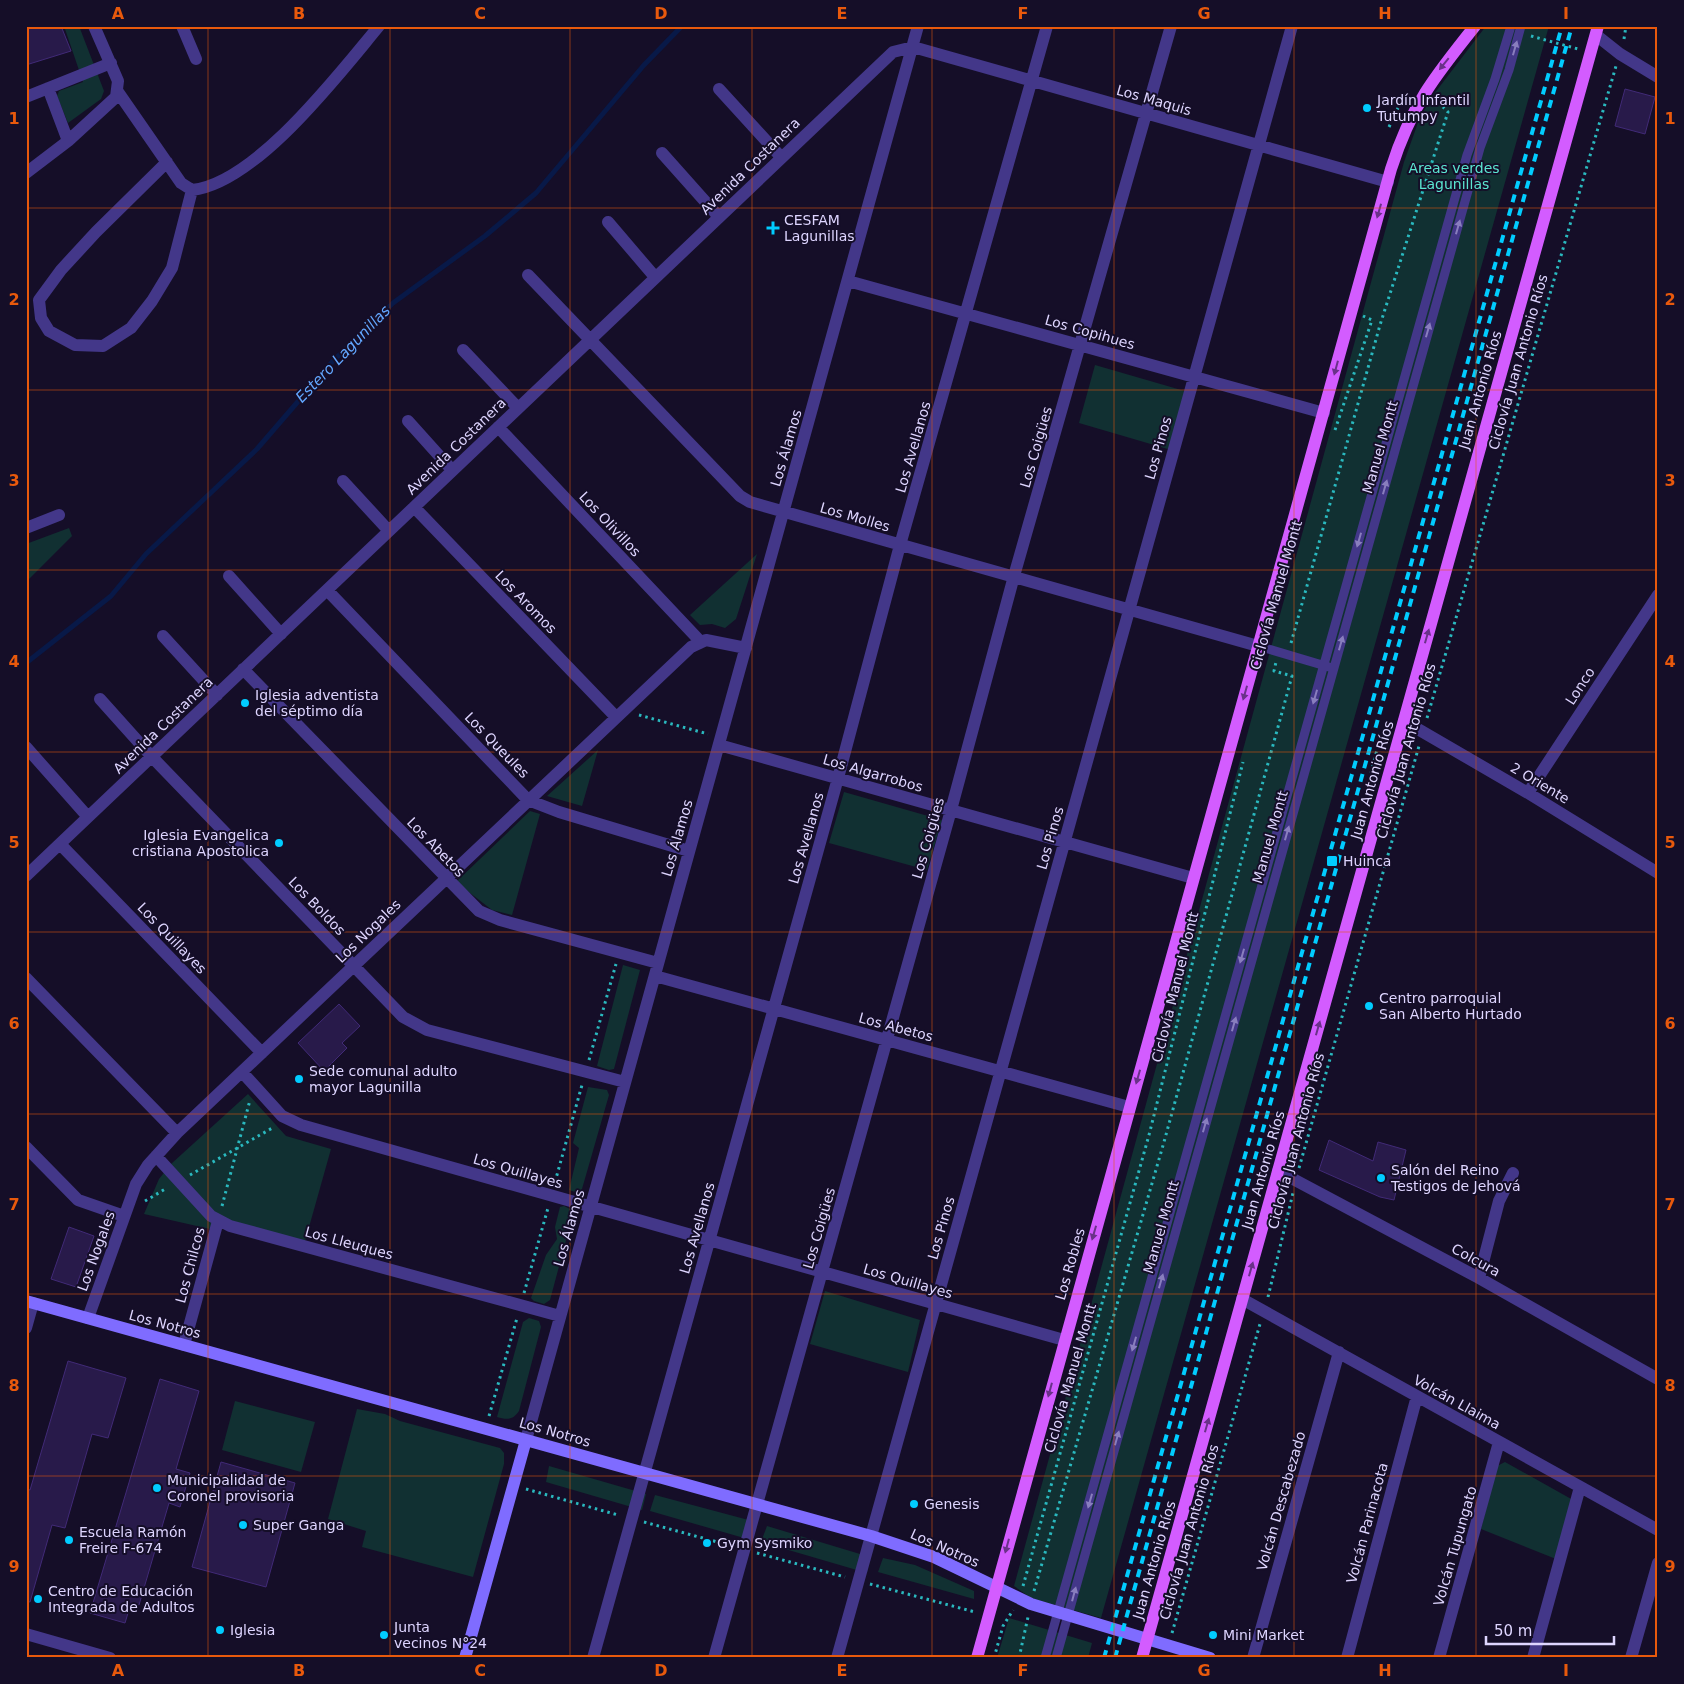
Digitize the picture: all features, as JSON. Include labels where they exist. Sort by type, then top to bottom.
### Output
[{"type":"main road","points":[[1193,878],[1404,130],[1422,96],[1475,26]]},
{"type":"main road","name":"Juan Antonio Ríos","points":[[1142,1658],[1597,31]]},
{"type":"main road","name":"Los Robles","points":[[977,1658],[1193,878]]},
{"type":"street","points":[[26,173],[68,141],[112,102],[118,92],[118,81],[94,26]]},
{"type":"street","points":[[182,26],[196,59]]},
{"type":"street","points":[[118,92],[181,183],[192,190],[210,188],[266,152],[325,91],[379,26]]},
{"type":"street","name":"Los Álamos","points":[[465,1658],[918,26]]},
{"type":"street","name":"Los Avellanos","points":[[593,1658],[838,778],[900,545],[967,314],[1047,26]]},
{"type":"street","name":"Los Coigües","points":[[714,1658],[951,810],[1014,576],[1081,346],[1170,26]]},
{"type":"street","name":"Los Pinos","points":[[837,1658],[1292,26]]},
{"type":"street","points":[[1597,31],[1620,54],[1658,77]]},
{"type":"street","name":"Los Maquis","points":[[913,47],[1388,182]]},
{"type":"street","name":"Avenida Costanera","points":[[26,876],[889,55],[913,47]]},
{"type":"street","points":[[26,97],[111,63]]},
{"type":"street","points":[[48,88],[68,141]]},
{"type":"street","points":[[719,89],[781,157]]},
{"type":"street","points":[[662,153],[719,216]]},
{"type":"street","points":[[167,162],[79,251],[40,300],[40,318],[49,330],[75,345],[103,346],[131,328],[152,301],[172,268],[192,190]]},
{"type":"street","points":[[608,222],[655,277]]},
{"type":"street","name":"Los Molles","points":[[528,275],[740,496],[755,504],[1258,646]]},
{"type":"street","name":"Los Copihues","points":[[848,280],[1324,413]]},
{"type":"street","points":[[463,350],[518,408]]},
{"type":"street","points":[[408,421],[452,470]]},
{"type":"street","name":"Los Olivillos","points":[[498,427],[700,641]]},
{"type":"street","points":[[343,480],[389,531]]},
{"type":"street","name":"Los Aromos","points":[[414,507],[619,714]]},
{"type":"street","points":[[28,523],[60,515]]},
{"type":"street","points":[[229,576],[281,634]]},
{"type":"street","name":"Los Queules","points":[[327,590],[528,800],[559,812],[689,851]]},
{"type":"street","name":"Lonco","points":[[1528,793],[1658,595]]},
{"type":"street","points":[[163,636],[217,695]]},
{"type":"street","points":[[700,641],[717,642],[746,648]]},
{"type":"street","name":"Los Nogales","points":[[88,1318],[136,1184],[156,1156],[177,1133],[445,878],[691,647],[700,641]]},
{"type":"street","name":"Los Abetos","points":[[243,669],[470,904],[490,916],[658,963]]},
{"type":"street","name":"Los Boldos","points":[[100,699],[152,757],[397,1011],[419,1026],[625,1082]]},
{"type":"street","name":"2 Oriente","points":[[1404,720],[1424,730],[1658,873]]},
{"type":"street","name":"Los Algarrobos","points":[[720,741],[838,778],[1193,878]]},
{"type":"street","points":[[26,747],[88,817]]},
{"type":"street","name":"Los Quillayes","points":[[60,844],[262,1053]]},
{"type":"street","name":"Los Abetos","points":[[654,976],[1129,1107]]},
{"type":"street","points":[[26,978],[177,1133]]},
{"type":"street","name":"Los Quillayes","points":[[242,1072],[288,1120],[1064,1340]]},
{"type":"street","points":[[26,1147],[78,1200],[124,1216]]},
{"type":"street","name":"Los Lleuques","points":[[156,1156],[218,1221],[230,1226],[560,1316]]},
{"type":"street","name":"Colcura","points":[[1278,1171],[1479,1278],[1658,1379]]},
{"type":"street","points":[[1479,1278],[1499,1201],[1513,1173]]},
{"type":"street","name":"Los Chilcos","points":[[184,1345],[218,1221]]},
{"type":"street","name":"Volcán Llaima","points":[[1242,1299],[1658,1530]]},
{"type":"street","points":[[26,1328],[30,1302]]},
{"type":"street","name":"Los Notros","points":[[30,1302],[871,1536],[934,1557],[1026,1601],[1210,1658]]},
{"type":"street","name":"Volcán Descabezado","points":[[1253,1658],[1339,1352]]},
{"type":"street","name":"Volcán Parinacota","points":[[1347,1658],[1417,1396]]},
{"type":"street","name":"Volcán Tupungato","points":[[1439,1658],[1499,1442]]},
{"type":"street","points":[[1533,1658],[1580,1487]]},
{"type":"street","points":[[1631,1658],[1658,1563]]},
{"type":"street","points":[[26,1634],[110,1658]]},
{"type":"lane","name":"Manuel Montt","points":[[1056,1658],[1063,1614],[1324,666],[1467,155],[1495,80],[1511,26]]},
{"type":"lane","name":"Manuel Montt","points":[[1045,1658],[1063,1614],[1334,669],[1480,148],[1509,70],[1521,26]]},
{"type":"lane","points":[[1258,646],[1334,669]]},
{"type":"path","name":"Ciclovía Juan Antonio Ríos","points":[[1168,1645],[1264,1310],[1296,1180],[1620,54],[1626,26]]},
{"type":"path","points":[[1528,36],[1591,52]]},
{"type":"path","points":[[1020,1658],[1026,1601],[1035,1585],[1164,1142],[1292,676],[1274,671],[1278,653],[1282,641],[1291,643],[1380,325],[1448,112],[1444,107]]},
{"type":"path","points":[[1334,436],[1372,320]]},
{"type":"path","points":[[619,714],[720,741]]},
{"type":"path","points":[[1371,773],[1378,746],[1380,742],[1386,742]]},
{"type":"path","name":"Ciclovía Manuel Montt","points":[[994,1658],[1003,1626],[1026,1601],[1149,1135],[1244,758]]},
{"type":"path","points":[[218,1221],[254,1085]]},
{"type":"path","points":[[124,1216],[139,1204],[288,1120]]},
{"type":"green space","points":[[64,26],[79,26],[104,91],[101,99],[68,123],[57,96],[59,91],[83,82]]},
{"type":"green space","name":"Areas verdes Lagunillas","points":[[1486,26],[1549,26],[1101,1618],[1031,1598],[1014,1586],[1404,162],[1420,117],[1434,94]]},
{"type":"green space","points":[[1095,365],[1195,394],[1178,452],[1079,423]]},
{"type":"green space","points":[[69,528],[72,536],[26,582],[26,544]]},
{"type":"green space","points":[[757,554],[736,619],[725,628],[712,624],[700,625],[690,615]]},
{"type":"green space","points":[[598,750],[582,806],[547,796]]},
{"type":"green space","points":[[844,792],[942,820],[927,870],[829,843]]},
{"type":"green space","points":[[530,811],[540,814],[512,915],[492,910],[456,882]]},
{"type":"green space","points":[[623,965],[640,970],[614,1069],[609,1070],[597,1066]]},
{"type":"green space","points":[[588,1087],[607,1090],[609,1095],[582,1189],[578,1193],[569,1190],[579,1148],[573,1143]]},
{"type":"green space","points":[[248,1094],[286,1136],[331,1149],[304,1245],[221,1219],[210,1229],[144,1214],[159,1179],[171,1164]]},
{"type":"green space","points":[[564,1206],[570,1209],[572,1218],[550,1300],[544,1304],[531,1298],[546,1255],[557,1239],[555,1227],[560,1207]]},
{"type":"green space","points":[[825,1291],[920,1320],[908,1372],[810,1344]]},
{"type":"green space","points":[[529,1318],[539,1321],[541,1327],[519,1411],[514,1416],[504,1419],[497,1417],[523,1322]]},
{"type":"green space","points":[[235,1401],[315,1422],[301,1472],[222,1450]]},
{"type":"green space","points":[[357,1409],[385,1414],[400,1421],[500,1448],[504,1453],[504,1464],[473,1577],[362,1547],[366,1531],[328,1519]]},
{"type":"green space","points":[[1505,1462],[1573,1500],[1556,1559],[1481,1529],[1497,1466]]},
{"type":"green space","points":[[549,1466],[646,1494],[642,1510],[546,1482]]},
{"type":"green space","points":[[655,1495],[756,1522],[751,1540],[650,1511]]},
{"type":"green space","points":[[767,1526],[870,1557],[867,1573],[761,1542]]},
{"type":"green space","points":[[883,1558],[915,1565],[974,1591],[974,1599],[878,1572]]},
{"type":"green space","points":[[1009,1618],[1092,1643],[1088,1658],[997,1658]]},
{"type":"building","points":[[26,26],[61,26],[71,51],[26,65]]},
{"type":"building","points":[[1625,89],[1655,97],[1645,134],[1615,126]]},
{"type":"building","points":[[339,1004],[360,1026],[342,1043],[347,1048],[324,1071],[298,1043]]},
{"type":"building","points":[[1329,1140],[1373,1161],[1378,1142],[1406,1150],[1394,1200],[1380,1197],[1319,1170]]},
{"type":"building","points":[[69,1227],[94,1236],[76,1287],[51,1279]]},
{"type":"building","points":[[68,1361],[126,1378],[108,1438],[92,1434],[65,1528],[52,1525],[30,1602],[26,1601],[26,1489],[30,1490]]},
{"type":"building","name":"Municipalidad de Coronel provisoria","points":[[160,1379],[199,1391],[176,1469],[190,1473],[180,1507],[169,1503],[139,1605],[131,1603],[125,1623],[90,1613]]},
{"type":"building","name":"Super Ganga","points":[[221,1462],[295,1483],[266,1587],[192,1567]]},
{"type":"waterway","name":"Estero Lagunillas","points":[[26,663],[111,596],[146,554],[257,449],[333,361],[393,303],[485,236],[536,193],[644,65],[682,26]]},
{"type":"railway","points":[[1104,1658],[1562,26]]},
{"type":"railway","points":[[1115,1658],[1572,26]]},
{"type":"place","name":"Jardín Infantil Tutumpy","points":[[1367,108]]},
{"type":"place","name":"CESFAM Lagunillas","points":[[773,228]]},
{"type":"place","name":"Iglesia adventista del séptimo día","points":[[245,703]]},
{"type":"place","name":"Iglesia Evangelica cristiana Apostolica","points":[[279,843]]},
{"type":"place","name":"Huinca","points":[[1332,861]]},
{"type":"place","name":"Centro parroquial San Alberto Hurtado","points":[[1369,1006]]},
{"type":"place","name":"Sede comunal adulto mayor Lagunilla","points":[[299,1079]]},
{"type":"place","name":"Salón del Reino Testigos de Jehová","points":[[1381,1178]]},
{"type":"place","name":"Municipalidad de Coronel provisoria","points":[[157,1488]]},
{"type":"place","name":"Genesis","points":[[914,1504]]},
{"type":"place","name":"Super Ganga","points":[[243,1525]]},
{"type":"place","name":"Escuela Ramón Freire F-674","points":[[69,1540]]},
{"type":"place","name":"Gym Sysmiko","points":[[707,1543]]},
{"type":"place","name":"Centro de Educación Integrada de Adultos","points":[[38,1599]]},
{"type":"place","name":"Iglesia","points":[[220,1630]]},
{"type":"place","name":"Junta vecinos N°24","points":[[384,1635]]},
{"type":"place","name":"Mini Market","points":[[1213,1635]]}]
